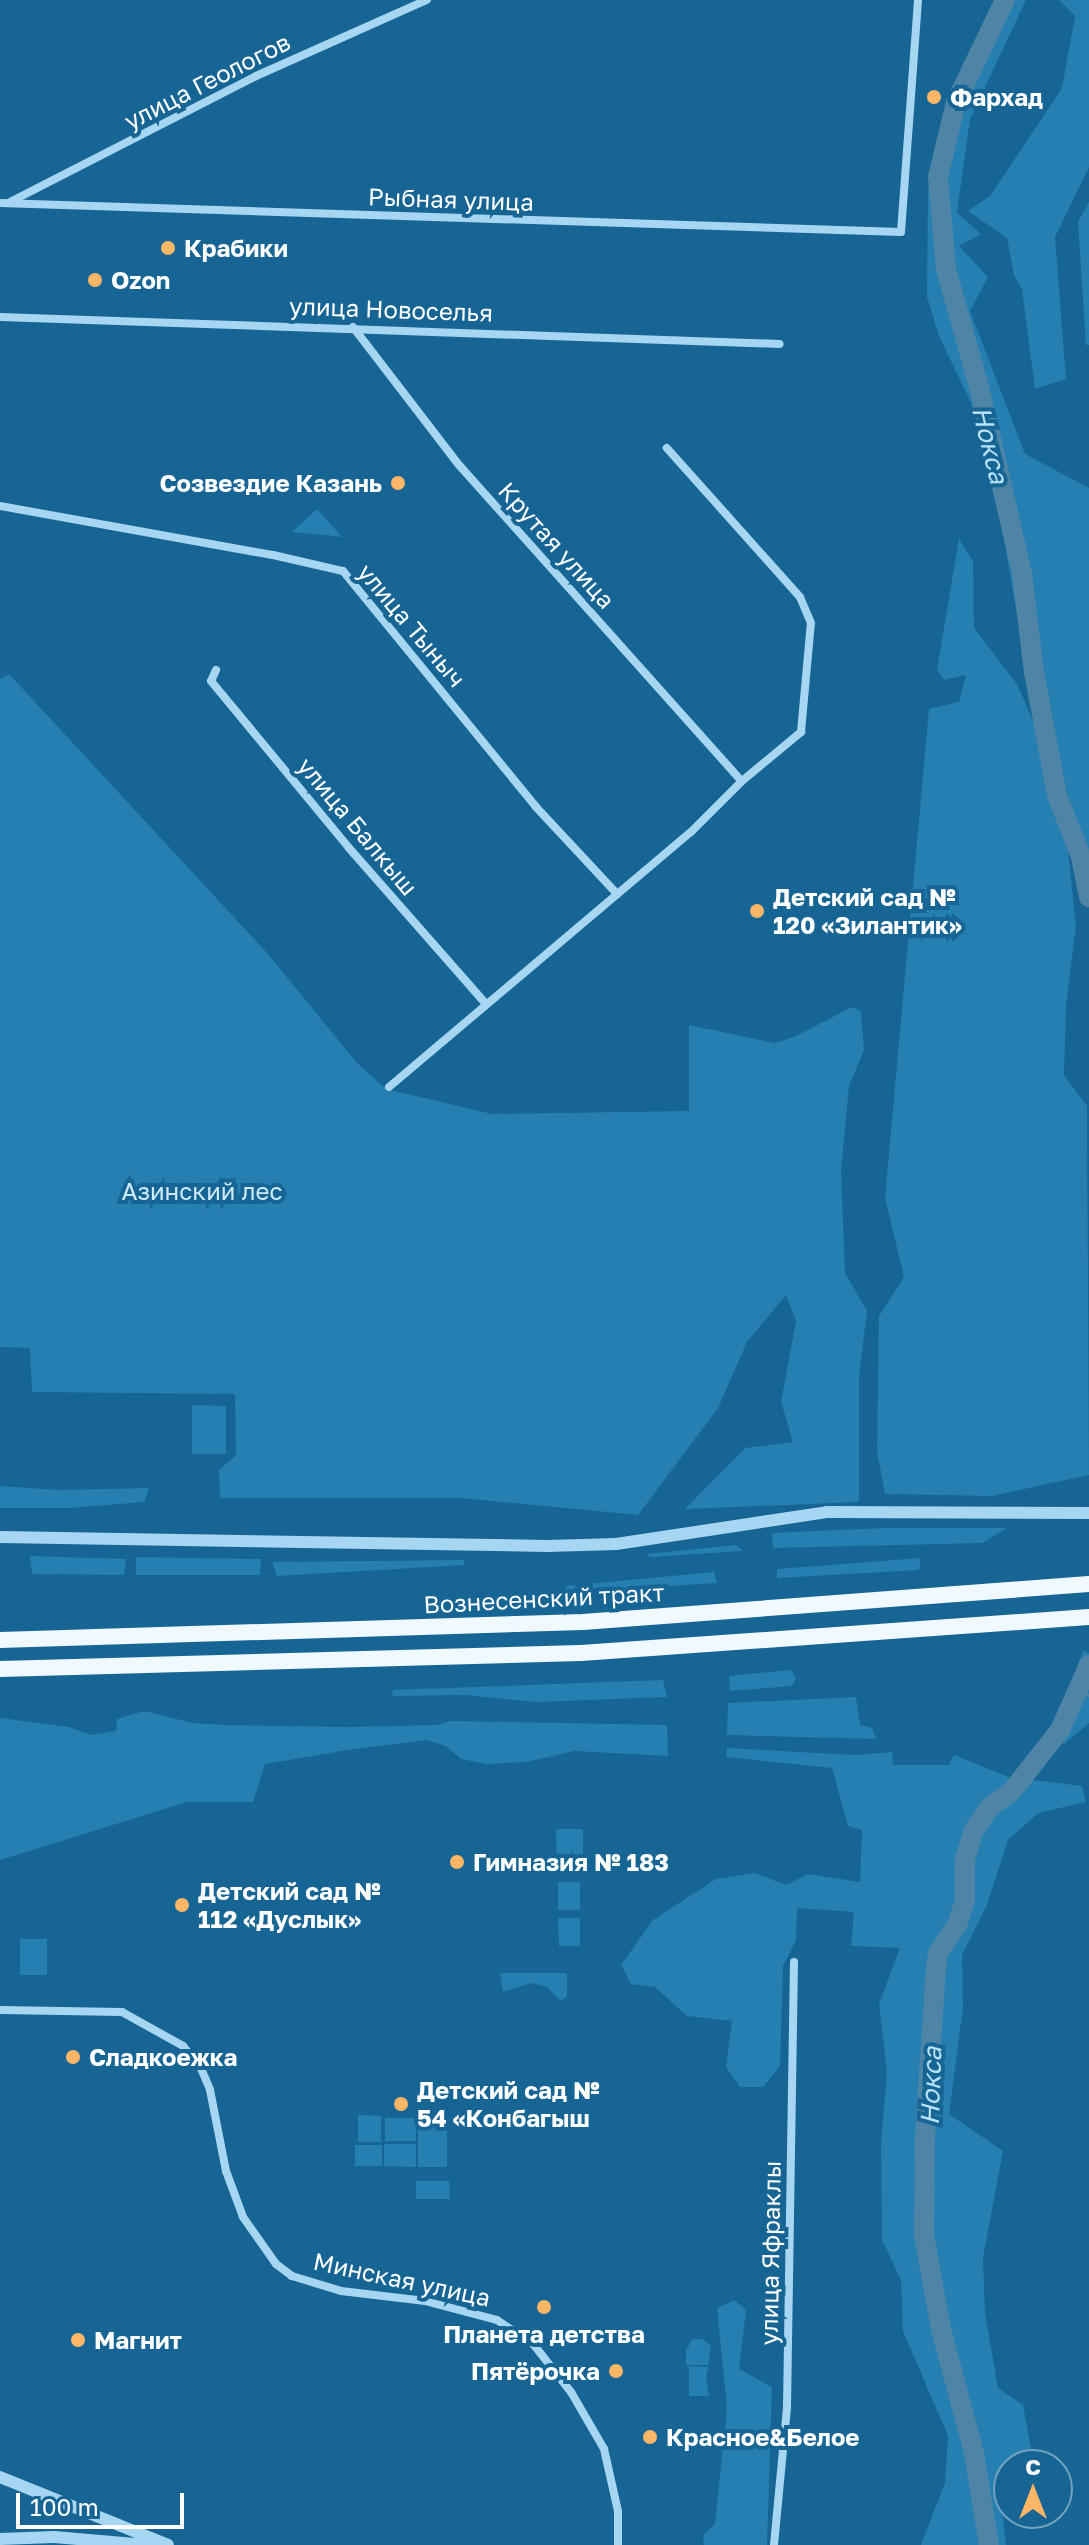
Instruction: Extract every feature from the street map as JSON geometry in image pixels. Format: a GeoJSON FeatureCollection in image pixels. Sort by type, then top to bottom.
{"type":"FeatureCollection","features":[{"type":"Feature","properties":{"kind":"main road","name":"Вознесенский тракт"},"geometry":{"type":"LineString","coordinates":[[0,1640],[583,1622],[1089,1584]]}},
{"type":"Feature","properties":{"kind":"main road"},"geometry":{"type":"LineString","coordinates":[[0,1669],[581,1653],[1081,1617]]}},
{"type":"Feature","properties":{"kind":"street","name":"улица Геологов"},"geometry":{"type":"LineString","coordinates":[[4,203],[256,76],[427,0]]}},
{"type":"Feature","properties":{"kind":"street","name":"Рыбная улица"},"geometry":{"type":"LineString","coordinates":[[4,203],[901,232],[918,0]]}},
{"type":"Feature","properties":{"kind":"street","name":"улица Новоселья"},"geometry":{"type":"LineString","coordinates":[[0,317],[780,344]]}},
{"type":"Feature","properties":{"kind":"street","name":"Крутая улица"},"geometry":{"type":"LineString","coordinates":[[353,327],[459,465],[742,781]]}},
{"type":"Feature","properties":{"kind":"street"},"geometry":{"type":"LineString","coordinates":[[389,1087],[691,832],[742,781],[801,732],[811,623],[789,581],[667,448]]}},
{"type":"Feature","properties":{"kind":"street","name":"улица Тыныч"},"geometry":{"type":"LineString","coordinates":[[0,506],[273,555],[343,571],[536,807],[617,894]]}},
{"type":"Feature","properties":{"kind":"street","name":"улица Балкыш"},"geometry":{"type":"LineString","coordinates":[[216,670],[211,681],[349,848],[485,1003]]}},
{"type":"Feature","properties":{"kind":"street"},"geometry":{"type":"LineString","coordinates":[[0,1537],[547,1546],[616,1544],[827,1512],[1089,1513]]}},
{"type":"Feature","properties":{"kind":"street","name":"улица Яфраклы"},"geometry":{"type":"LineString","coordinates":[[774,2545],[787,2407],[794,1962]]}},
{"type":"Feature","properties":{"kind":"street","name":"Минская улица"},"geometry":{"type":"LineString","coordinates":[[0,2010],[122,2012],[183,2046],[200,2066],[210,2090],[226,2171],[243,2217],[276,2264],[292,2276],[341,2291],[425,2301],[497,2320],[534,2345],[571,2392],[604,2449],[618,2511],[618,2545]]}},
{"type":"Feature","properties":{"kind":"street"},"geometry":{"type":"LineString","coordinates":[[0,2477],[168,2545]]}},
{"type":"Feature","properties":{"kind":"street"},"geometry":{"type":"LineString","coordinates":[[0,2539],[54,2537],[147,2545]]}},
{"type":"Feature","properties":{"kind":"green space"},"geometry":{"type":"Polygon","coordinates":[[[999,0],[1026,0],[970,119],[957,213],[981,234],[959,246],[988,277],[970,311],[1025,454],[1089,488],[1089,858],[1026,667],[994,481],[971,403],[939,336],[927,297],[928,190],[953,101],[999,0]]]}},
{"type":"Feature","properties":{"kind":"green space"},"geometry":{"type":"Polygon","coordinates":[[[1059,0],[1089,0],[1089,167],[1055,237],[1066,379],[1035,389],[1022,289],[1014,275],[1007,238],[968,211],[990,196],[1062,88],[1075,16],[1059,0]]]}},
{"type":"Feature","properties":{"kind":"green space"},"geometry":{"type":"Polygon","coordinates":[[[1089,202],[1089,345],[1086,345],[1078,222],[1089,202]]]}},
{"type":"Feature","properties":{"kind":"green space"},"geometry":{"type":"Polygon","coordinates":[[[317,509],[342,537],[292,532],[317,509]]]}},
{"type":"Feature","properties":{"kind":"green space"},"geometry":{"type":"Polygon","coordinates":[[[959,539],[973,561],[974,628],[1017,684],[1052,765],[1064,813],[1076,926],[1066,1006],[1064,1075],[1087,1106],[1089,1475],[992,1496],[885,1494],[877,1451],[879,1316],[904,1277],[885,1198],[929,709],[959,702],[966,675],[944,680],[937,670],[959,539]]]}},
{"type":"Feature","properties":{"kind":"green space","name":"Азинский лес"},"geometry":{"type":"Polygon","coordinates":[[[9,674],[268,954],[357,1063],[386,1089],[492,1114],[689,1111],[689,1025],[775,1043],[796,1036],[852,1007],[861,1011],[864,1050],[849,1086],[841,1170],[845,1273],[867,1311],[859,1377],[859,1502],[685,1509],[745,1448],[793,1442],[781,1402],[796,1321],[786,1295],[747,1342],[718,1408],[638,1515],[461,1498],[220,1498],[219,1470],[236,1455],[235,1394],[32,1392],[30,1348],[0,1347],[0,679],[9,674]]]}},
{"type":"Feature","properties":{"kind":"green space"},"geometry":{"type":"Polygon","coordinates":[[[192,1405],[226,1406],[226,1454],[192,1454],[192,1405]]]}},
{"type":"Feature","properties":{"kind":"green space"},"geometry":{"type":"Polygon","coordinates":[[[0,1486],[60,1490],[149,1488],[144,1502],[71,1508],[0,1508],[0,1486]]]}},
{"type":"Feature","properties":{"kind":"green space"},"geometry":{"type":"Polygon","coordinates":[[[884,1528],[1007,1528],[982,1543],[773,1548],[772,1533],[884,1528]]]}},
{"type":"Feature","properties":{"kind":"green space"},"geometry":{"type":"Polygon","coordinates":[[[736,1545],[743,1551],[650,1557],[647,1554],[736,1545]]]}},
{"type":"Feature","properties":{"kind":"green space"},"geometry":{"type":"Polygon","coordinates":[[[30,1556],[126,1559],[124,1575],[32,1574],[30,1556]]]}},
{"type":"Feature","properties":{"kind":"green space"},"geometry":{"type":"Polygon","coordinates":[[[136,1557],[261,1559],[260,1575],[136,1575],[136,1557]]]}},
{"type":"Feature","properties":{"kind":"green space"},"geometry":{"type":"Polygon","coordinates":[[[921,1558],[919,1570],[777,1578],[777,1569],[921,1558]]]}},
{"type":"Feature","properties":{"kind":"green space"},"geometry":{"type":"Polygon","coordinates":[[[464,1560],[464,1565],[277,1576],[272,1562],[464,1560]]]}},
{"type":"Feature","properties":{"kind":"green space"},"geometry":{"type":"Polygon","coordinates":[[[714,1572],[717,1583],[566,1592],[566,1586],[714,1572]]]}},
{"type":"Feature","properties":{"kind":"green space"},"geometry":{"type":"Polygon","coordinates":[[[1083,1651],[1089,1653],[1089,1723],[1064,1744],[1053,1735],[1083,1651]]]}},
{"type":"Feature","properties":{"kind":"green space"},"geometry":{"type":"Polygon","coordinates":[[[791,1670],[796,1678],[792,1686],[730,1691],[729,1676],[791,1670]]]}},
{"type":"Feature","properties":{"kind":"green space"},"geometry":{"type":"Polygon","coordinates":[[[663,1680],[667,1697],[536,1702],[465,1695],[393,1696],[392,1690],[663,1680]]]}},
{"type":"Feature","properties":{"kind":"green space"},"geometry":{"type":"Polygon","coordinates":[[[856,1697],[860,1725],[872,1728],[876,1739],[727,1735],[728,1703],[856,1697]]]}},
{"type":"Feature","properties":{"kind":"green space"},"geometry":{"type":"Polygon","coordinates":[[[144,1711],[193,1723],[224,1725],[348,1727],[437,1725],[451,1721],[667,1725],[668,1756],[574,1751],[526,1762],[487,1764],[461,1759],[446,1746],[427,1740],[354,1749],[265,1764],[253,1802],[187,1802],[0,1860],[0,1718],[69,1727],[91,1735],[116,1731],[117,1719],[144,1711]]]}},
{"type":"Feature","properties":{"kind":"green space"},"geometry":{"type":"Polygon","coordinates":[[[727,1748],[855,1755],[892,1752],[893,1765],[949,1765],[954,1755],[1009,1777],[1082,1786],[1086,1802],[1038,1813],[1008,1840],[987,1905],[962,1955],[963,2007],[949,2114],[1003,2151],[983,2258],[985,2313],[998,2388],[1023,2405],[1031,2449],[993,2449],[993,2529],[1004,2529],[1006,2545],[921,2545],[945,2483],[948,2436],[903,2331],[901,2280],[882,2240],[881,2144],[887,2071],[879,2004],[900,1948],[851,1946],[854,1912],[797,1908],[796,1940],[783,1966],[780,2066],[763,2087],[740,2087],[726,2067],[732,2021],[687,2016],[655,1987],[631,1984],[621,1965],[653,1920],[716,1879],[755,1873],[786,1885],[808,1874],[860,1882],[862,1830],[848,1826],[832,1768],[726,1757],[727,1748]]]}},
{"type":"Feature","properties":{"kind":"green space"},"geometry":{"type":"Polygon","coordinates":[[[556,1829],[583,1829],[583,1873],[557,1874],[556,1829]]]}},
{"type":"Feature","properties":{"kind":"green space"},"geometry":{"type":"Polygon","coordinates":[[[558,1882],[580,1882],[580,1910],[558,1910],[558,1882]]]}},
{"type":"Feature","properties":{"kind":"green space"},"geometry":{"type":"Polygon","coordinates":[[[558,1918],[580,1918],[580,1946],[559,1946],[558,1918]]]}},
{"type":"Feature","properties":{"kind":"green space"},"geometry":{"type":"Polygon","coordinates":[[[20,1939],[47,1939],[47,1975],[20,1975],[20,1939]]]}},
{"type":"Feature","properties":{"kind":"green space"},"geometry":{"type":"Polygon","coordinates":[[[500,1973],[567,1973],[567,1996],[561,2001],[547,1987],[531,1983],[503,1992],[500,1973]]]}},
{"type":"Feature","properties":{"kind":"green space"},"geometry":{"type":"Polygon","coordinates":[[[358,2115],[381,2116],[381,2142],[358,2142],[358,2115]]]}},
{"type":"Feature","properties":{"kind":"green space"},"geometry":{"type":"Polygon","coordinates":[[[418,2117],[447,2117],[447,2167],[418,2167],[418,2117]]]}},
{"type":"Feature","properties":{"kind":"green space"},"geometry":{"type":"Polygon","coordinates":[[[385,2118],[416,2118],[416,2141],[385,2141],[385,2118]]]}},
{"type":"Feature","properties":{"kind":"green space"},"geometry":{"type":"Polygon","coordinates":[[[384,2144],[416,2144],[416,2167],[384,2166],[384,2144]]]}},
{"type":"Feature","properties":{"kind":"green space"},"geometry":{"type":"Polygon","coordinates":[[[355,2145],[382,2145],[382,2166],[355,2166],[355,2145]]]}},
{"type":"Feature","properties":{"kind":"green space"},"geometry":{"type":"Polygon","coordinates":[[[416,2181],[449,2181],[450,2199],[416,2199],[416,2181]]]}},
{"type":"Feature","properties":{"kind":"green space"},"geometry":{"type":"Polygon","coordinates":[[[734,2300],[746,2310],[739,2369],[772,2387],[767,2545],[704,2545],[703,2535],[715,2524],[727,2408],[717,2308],[734,2300]]]}},
{"type":"Feature","properties":{"kind":"green space"},"geometry":{"type":"Polygon","coordinates":[[[692,2339],[702,2339],[711,2346],[708,2365],[686,2365],[686,2351],[692,2339]]]}},
{"type":"Feature","properties":{"kind":"green space"},"geometry":{"type":"Polygon","coordinates":[[[689,2366],[709,2367],[706,2376],[709,2396],[689,2396],[689,2366]]]}},
{"type":"Feature","properties":{"kind":"waterway","name":"Нокса"},"geometry":{"type":"LineString","coordinates":[[1005,0],[956,102],[938,177],[946,269],[979,387],[1022,573],[1034,672],[1057,795],[1081,857],[1089,897]]}},
{"type":"Feature","properties":{"kind":"waterway","name":"Нокса"},"geometry":{"type":"LineString","coordinates":[[989,2545],[974,2453],[941,2329],[924,2235],[925,2137],[936,1969],[938,1953],[957,1925],[965,1901],[965,1859],[974,1830],[990,1807],[1012,1791],[1060,1730],[1089,1665]]}},
{"type":"Feature","properties":{"kind":"waterway"},"geometry":{"type":"LineString","coordinates":[[1075,1693],[1089,1695]]}},
{"type":"Feature","properties":{"kind":"place","name":"Фархад"},"geometry":{"type":"Point","coordinates":[934,97]}},
{"type":"Feature","properties":{"kind":"place","name":"Крабики"},"geometry":{"type":"Point","coordinates":[168,248]}},
{"type":"Feature","properties":{"kind":"place","name":"Ozon"},"geometry":{"type":"Point","coordinates":[95,280]}},
{"type":"Feature","properties":{"kind":"place","name":"Созвездие Казань"},"geometry":{"type":"Point","coordinates":[398,483]}},
{"type":"Feature","properties":{"kind":"place","name":"Детский сад № 120 «Зилантик»"},"geometry":{"type":"Point","coordinates":[757,911]}},
{"type":"Feature","properties":{"kind":"place","name":"Гимназия № 183"},"geometry":{"type":"Point","coordinates":[457,1862]}},
{"type":"Feature","properties":{"kind":"place","name":"Детский сад № 112 «Дуслык»"},"geometry":{"type":"Point","coordinates":[182,1905]}},
{"type":"Feature","properties":{"kind":"place","name":"Сладкоежка"},"geometry":{"type":"Point","coordinates":[73,2057]}},
{"type":"Feature","properties":{"kind":"place","name":"Детский сад № 54 «Конбагыш"},"geometry":{"type":"Point","coordinates":[401,2104]}},
{"type":"Feature","properties":{"kind":"place","name":"Планета детства"},"geometry":{"type":"Point","coordinates":[544,2307]}},
{"type":"Feature","properties":{"kind":"place","name":"Магнит"},"geometry":{"type":"Point","coordinates":[78,2340]}},
{"type":"Feature","properties":{"kind":"place","name":"Пятёрочка"},"geometry":{"type":"Point","coordinates":[616,2371]}},
{"type":"Feature","properties":{"kind":"place","name":"Красное&Белое"},"geometry":{"type":"Point","coordinates":[650,2437]}}]}
